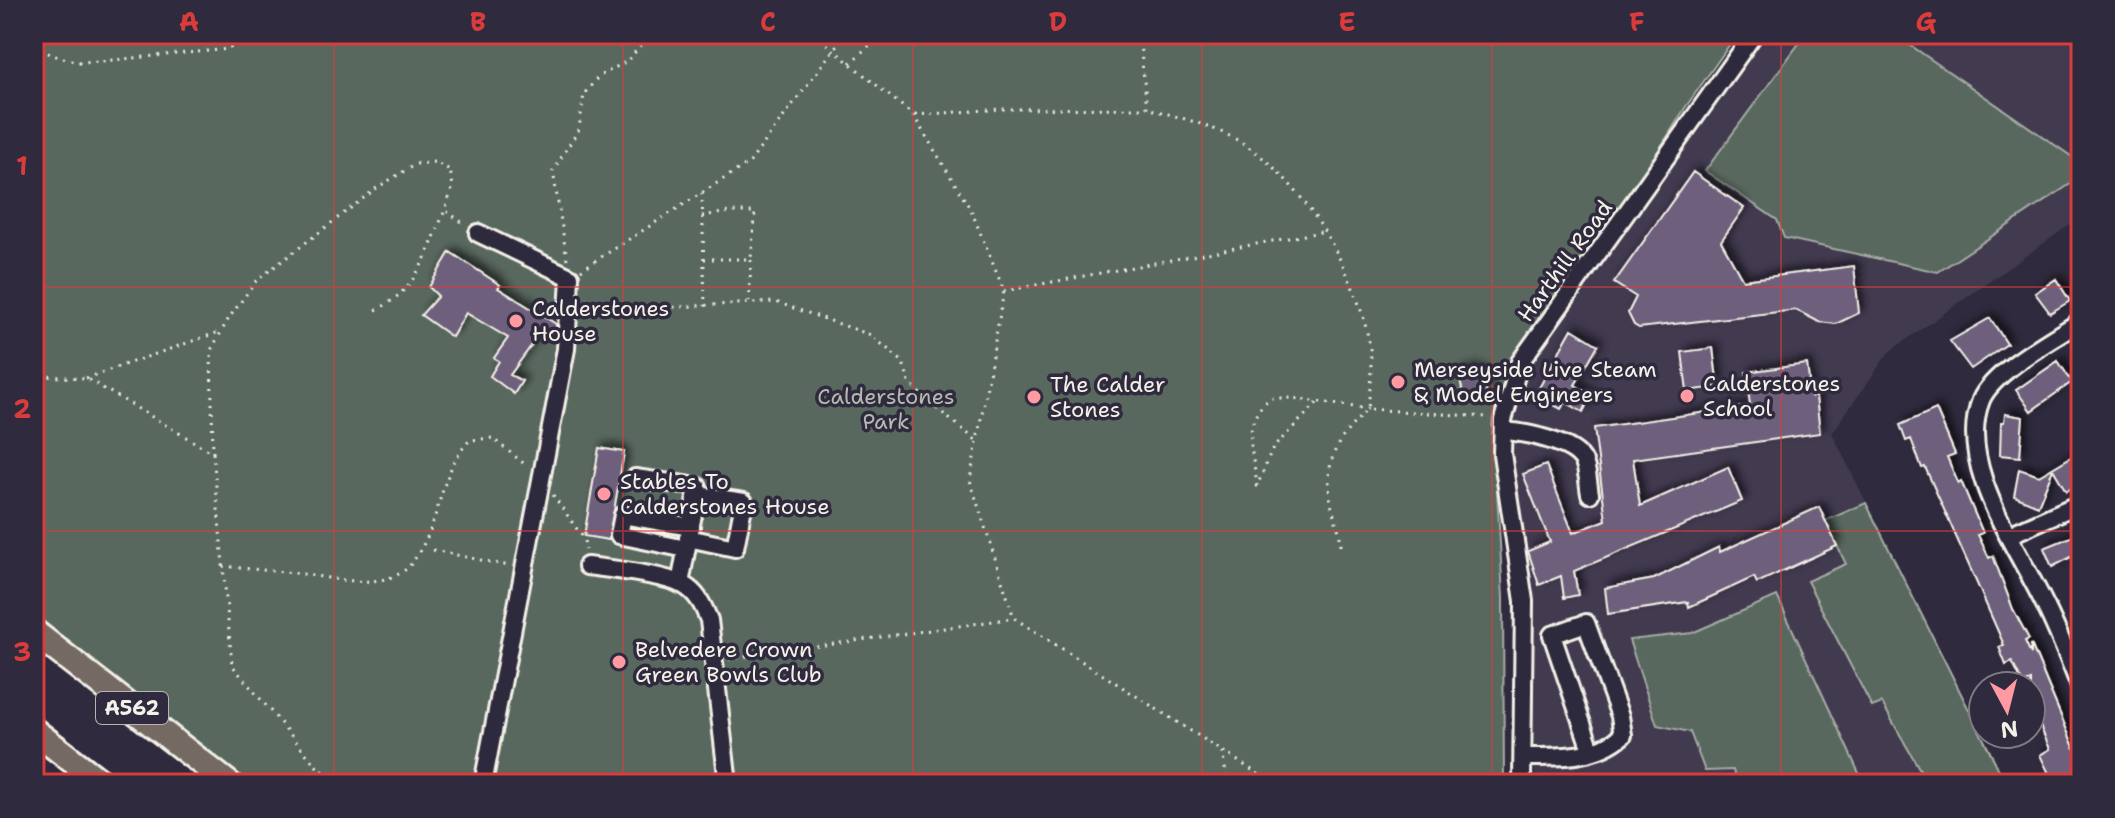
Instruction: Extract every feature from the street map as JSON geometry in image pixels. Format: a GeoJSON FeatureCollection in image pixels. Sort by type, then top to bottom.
{"type":"FeatureCollection","features":[{"type":"Feature","properties":{"kind":"highway","name":"A562"},"geometry":{"type":"LineString","coordinates":[[34,632],[229,784]]}},
{"type":"Feature","properties":{"kind":"highway"},"geometry":{"type":"LineString","coordinates":[[34,731],[103,784]]}},
{"type":"Feature","properties":{"kind":"street","name":"Harthill Road"},"geometry":{"type":"LineString","coordinates":[[1522,784],[1524,601],[1502,454],[1503,425],[1520,362],[1754,34]]}},
{"type":"Feature","properties":{"kind":"street"},"geometry":{"type":"LineString","coordinates":[[478,233],[570,277],[566,349],[483,784]]}},
{"type":"Feature","properties":{"kind":"street"},"geometry":{"type":"LineString","coordinates":[[2080,684],[2043,600],[1982,478],[1975,427],[1982,397],[2014,363],[2081,321]]}},
{"type":"Feature","properties":{"kind":"street"},"geometry":{"type":"LineString","coordinates":[[1503,425],[1578,452],[1585,464],[1590,494]]}},
{"type":"Feature","properties":{"kind":"street"},"geometry":{"type":"LineString","coordinates":[[635,478],[698,487],[680,584]]}},
{"type":"Feature","properties":{"kind":"street"},"geometry":{"type":"LineString","coordinates":[[689,538],[735,548],[744,502],[697,495]]}},
{"type":"Feature","properties":{"kind":"street"},"geometry":{"type":"LineString","coordinates":[[2009,535],[2081,503]]}},
{"type":"Feature","properties":{"kind":"street"},"geometry":{"type":"LineString","coordinates":[[587,566],[687,586],[702,603],[709,620],[728,784]]}},
{"type":"Feature","properties":{"kind":"street"},"geometry":{"type":"LineString","coordinates":[[1523,757],[1570,757],[1613,744],[1623,735],[1620,716],[1586,623],[1552,635],[1591,750]]}},
{"type":"Feature","properties":{"kind":"path"},"geometry":{"type":"LineString","coordinates":[[34,45],[52,55],[78,62],[103,61],[229,49],[247,34]]}},
{"type":"Feature","properties":{"kind":"path"},"geometry":{"type":"LineString","coordinates":[[649,34],[629,60],[598,77],[584,94],[579,129],[553,171],[570,277],[750,162],[845,34]]}},
{"type":"Feature","properties":{"kind":"path"},"geometry":{"type":"LineString","coordinates":[[814,34],[913,115],[971,210],[1004,291],[970,480],[1014,618],[1274,784]]}},
{"type":"Feature","properties":{"kind":"path"},"geometry":{"type":"LineString","coordinates":[[850,63],[882,34]]}},
{"type":"Feature","properties":{"kind":"path"},"geometry":{"type":"LineString","coordinates":[[1139,34],[1147,108]]}},
{"type":"Feature","properties":{"kind":"path"},"geometry":{"type":"LineString","coordinates":[[913,115],[1002,109],[1147,108],[1198,123],[1240,141],[1275,170],[1310,208],[1326,231],[1367,332],[1371,377],[1368,409],[1340,438],[1329,468],[1330,499],[1340,528],[1341,546]]}},
{"type":"Feature","properties":{"kind":"path"},"geometry":{"type":"LineString","coordinates":[[347,784],[319,769],[232,665],[213,453],[211,350],[256,281],[378,187],[416,164],[435,162],[450,170],[453,186],[445,210],[426,256],[407,290],[376,310]]}},
{"type":"Feature","properties":{"kind":"path"},"geometry":{"type":"LineString","coordinates":[[702,193],[705,306]]}},
{"type":"Feature","properties":{"kind":"path"},"geometry":{"type":"LineString","coordinates":[[445,210],[478,233]]}},
{"type":"Feature","properties":{"kind":"path"},"geometry":{"type":"LineString","coordinates":[[702,216],[755,212],[749,304]]}},
{"type":"Feature","properties":{"kind":"path"},"geometry":{"type":"LineString","coordinates":[[1004,291],[1326,231]]}},
{"type":"Feature","properties":{"kind":"path"},"geometry":{"type":"LineString","coordinates":[[704,259],[751,259]]}},
{"type":"Feature","properties":{"kind":"path"},"geometry":{"type":"LineString","coordinates":[[569,299],[654,308],[776,302],[871,335],[903,362],[909,382],[925,399],[977,441]]}},
{"type":"Feature","properties":{"kind":"path"},"geometry":{"type":"LineString","coordinates":[[34,373],[86,378],[221,332]]}},
{"type":"Feature","properties":{"kind":"path"},"geometry":{"type":"LineString","coordinates":[[86,378],[213,453]]}},
{"type":"Feature","properties":{"kind":"path"},"geometry":{"type":"LineString","coordinates":[[1317,403],[1273,448],[1257,486],[1250,425],[1257,410],[1270,398],[1317,403],[1503,425]]}},
{"type":"Feature","properties":{"kind":"path"},"geometry":{"type":"LineString","coordinates":[[223,566],[335,580],[386,578],[404,571],[428,536],[457,453],[470,440],[492,438],[542,479],[584,539],[587,566]]}},
{"type":"Feature","properties":{"kind":"path"},"geometry":{"type":"LineString","coordinates":[[433,550],[524,569]]}},
{"type":"Feature","properties":{"kind":"path"},"geometry":{"type":"LineString","coordinates":[[713,661],[1014,618]]}},
{"type":"Feature","properties":{"kind":"path"},"geometry":{"type":"LineString","coordinates":[[1222,752],[1228,784]]}},
{"type":"Feature","properties":{"kind":"shaded area","name":"Calderstones School"},"geometry":{"type":"Polygon","coordinates":[[[1765,34],[2005,34],[2074,39],[2081,44],[2081,217],[1889,352],[1832,433],[1967,705],[1967,750],[1989,750],[2006,784],[1535,784],[1530,607],[1506,422],[1524,369],[1765,34]]]}},
{"type":"Feature","properties":{"kind":"green space","name":"Calderstones Park"},"geometry":{"type":"Polygon","coordinates":[[[34,34],[1737,34],[1685,108],[1631,195],[1515,356],[1495,455],[1503,597],[1504,784],[245,784],[34,614],[34,34]]]}},
{"type":"Feature","properties":{"kind":"green space"},"geometry":{"type":"Polygon","coordinates":[[[1806,34],[1894,34],[2081,163],[2081,177],[1938,272],[1784,238],[1777,220],[1705,171],[1806,34]]]}},
{"type":"Feature","properties":{"kind":"green space"},"geometry":{"type":"Polygon","coordinates":[[[1866,503],[1967,706],[1967,750],[1989,750],[2006,784],[1928,784],[1882,703],[1872,707],[1807,581],[1846,564],[1825,521],[1866,503]]]}},
{"type":"Feature","properties":{"kind":"green space"},"geometry":{"type":"Polygon","coordinates":[[[1777,596],[1864,784],[1737,784],[1733,770],[1705,771],[1690,732],[1657,725],[1629,640],[1692,633],[1777,596]]]}},
{"type":"Feature","properties":{"kind":"building"},"geometry":{"type":"Polygon","coordinates":[[[1693,172],[1744,208],[1721,241],[1743,280],[1854,266],[1859,313],[1836,324],[1819,322],[1796,310],[1639,328],[1634,325],[1628,313],[1636,297],[1614,283],[1693,172]]]}},
{"type":"Feature","properties":{"kind":"building","name":"Calderstones House"},"geometry":{"type":"Polygon","coordinates":[[[450,252],[500,285],[498,288],[556,324],[556,333],[552,337],[542,331],[510,375],[522,381],[514,394],[490,376],[499,361],[494,358],[508,338],[466,313],[452,337],[421,315],[438,296],[429,287],[450,252]]]}},
{"type":"Feature","properties":{"kind":"building"},"geometry":{"type":"Polygon","coordinates":[[[2056,279],[2070,301],[2050,313],[2035,293],[2056,279]]]}},
{"type":"Feature","properties":{"kind":"building"},"geometry":{"type":"Polygon","coordinates":[[[1990,318],[2007,344],[1971,369],[1950,341],[1990,318]]]}},
{"type":"Feature","properties":{"kind":"building"},"geometry":{"type":"Polygon","coordinates":[[[1572,329],[1598,345],[1575,385],[1592,395],[1583,412],[1565,402],[1561,409],[1535,395],[1572,329]]]}},
{"type":"Feature","properties":{"kind":"building"},"geometry":{"type":"Polygon","coordinates":[[[1713,348],[1718,387],[1687,391],[1682,352],[1713,348]]]}},
{"type":"Feature","properties":{"kind":"building"},"geometry":{"type":"Polygon","coordinates":[[[2058,361],[2072,382],[2031,411],[2016,390],[2058,361]]]}},
{"type":"Feature","properties":{"kind":"building"},"geometry":{"type":"Polygon","coordinates":[[[1807,364],[1811,397],[1816,397],[1820,433],[1633,459],[1640,506],[1728,467],[1742,501],[1574,571],[1578,595],[1564,598],[1561,576],[1539,585],[1528,551],[1550,542],[1523,474],[1546,465],[1573,533],[1606,520],[1594,428],[1750,406],[1746,372],[1807,364]]]}},
{"type":"Feature","properties":{"kind":"building"},"geometry":{"type":"Polygon","coordinates":[[[1480,369],[1487,394],[1465,400],[1458,373],[1480,369]]]}},
{"type":"Feature","properties":{"kind":"building"},"geometry":{"type":"Polygon","coordinates":[[[1936,409],[1955,454],[1947,457],[1983,533],[1978,535],[1989,558],[1993,556],[2013,609],[2029,639],[2025,641],[2031,654],[2031,644],[2042,670],[2016,670],[2012,662],[2006,665],[1999,647],[2004,645],[1975,579],[1925,467],[1922,468],[1911,439],[1906,441],[1900,425],[1936,409]]]}},
{"type":"Feature","properties":{"kind":"building"},"geometry":{"type":"Polygon","coordinates":[[[2005,414],[2023,417],[2020,457],[2000,455],[2001,422],[2004,422],[2005,414]]]}},
{"type":"Feature","properties":{"kind":"building","name":"Stables To Calderstones House"},"geometry":{"type":"Polygon","coordinates":[[[599,448],[624,452],[609,540],[584,536],[599,448]]]}},
{"type":"Feature","properties":{"kind":"building"},"geometry":{"type":"Polygon","coordinates":[[[2081,451],[2081,478],[2077,485],[2066,491],[2053,469],[2038,506],[2014,496],[2019,469],[2039,476],[2081,451]]]}},
{"type":"Feature","properties":{"kind":"building"},"geometry":{"type":"Polygon","coordinates":[[[1819,507],[1837,546],[1757,583],[1754,577],[1689,607],[1688,602],[1608,614],[1605,588],[1654,579],[1719,547],[1720,552],[1819,507]]]}},
{"type":"Feature","properties":{"kind":"building"},"geometry":{"type":"Polygon","coordinates":[[[2081,533],[2081,552],[2052,567],[2044,548],[2081,533]]]}},
{"type":"Feature","properties":{"kind":"building"},"geometry":{"type":"Polygon","coordinates":[[[2047,682],[2081,764],[2081,778],[2067,784],[2054,784],[2040,755],[2050,749],[2047,742],[2047,682]]]}},
{"type":"Feature","properties":{"kind":"place","name":"Calderstones House"},"geometry":{"type":"Point","coordinates":[516,321]}},
{"type":"Feature","properties":{"kind":"place","name":"Merseyside Live Steam & Model Engineers"},"geometry":{"type":"Point","coordinates":[1398,382]}},
{"type":"Feature","properties":{"kind":"place","name":"Calderstones School"},"geometry":{"type":"Point","coordinates":[1687,396]}},
{"type":"Feature","properties":{"kind":"place","name":"The Calder Stones"},"geometry":{"type":"Point","coordinates":[1034,397]}},
{"type":"Feature","properties":{"kind":"place","name":"Stables To Calderstones House"},"geometry":{"type":"Point","coordinates":[604,494]}},
{"type":"Feature","properties":{"kind":"place","name":"Belvedere Crown Green Bowls Club"},"geometry":{"type":"Point","coordinates":[619,662]}}]}
